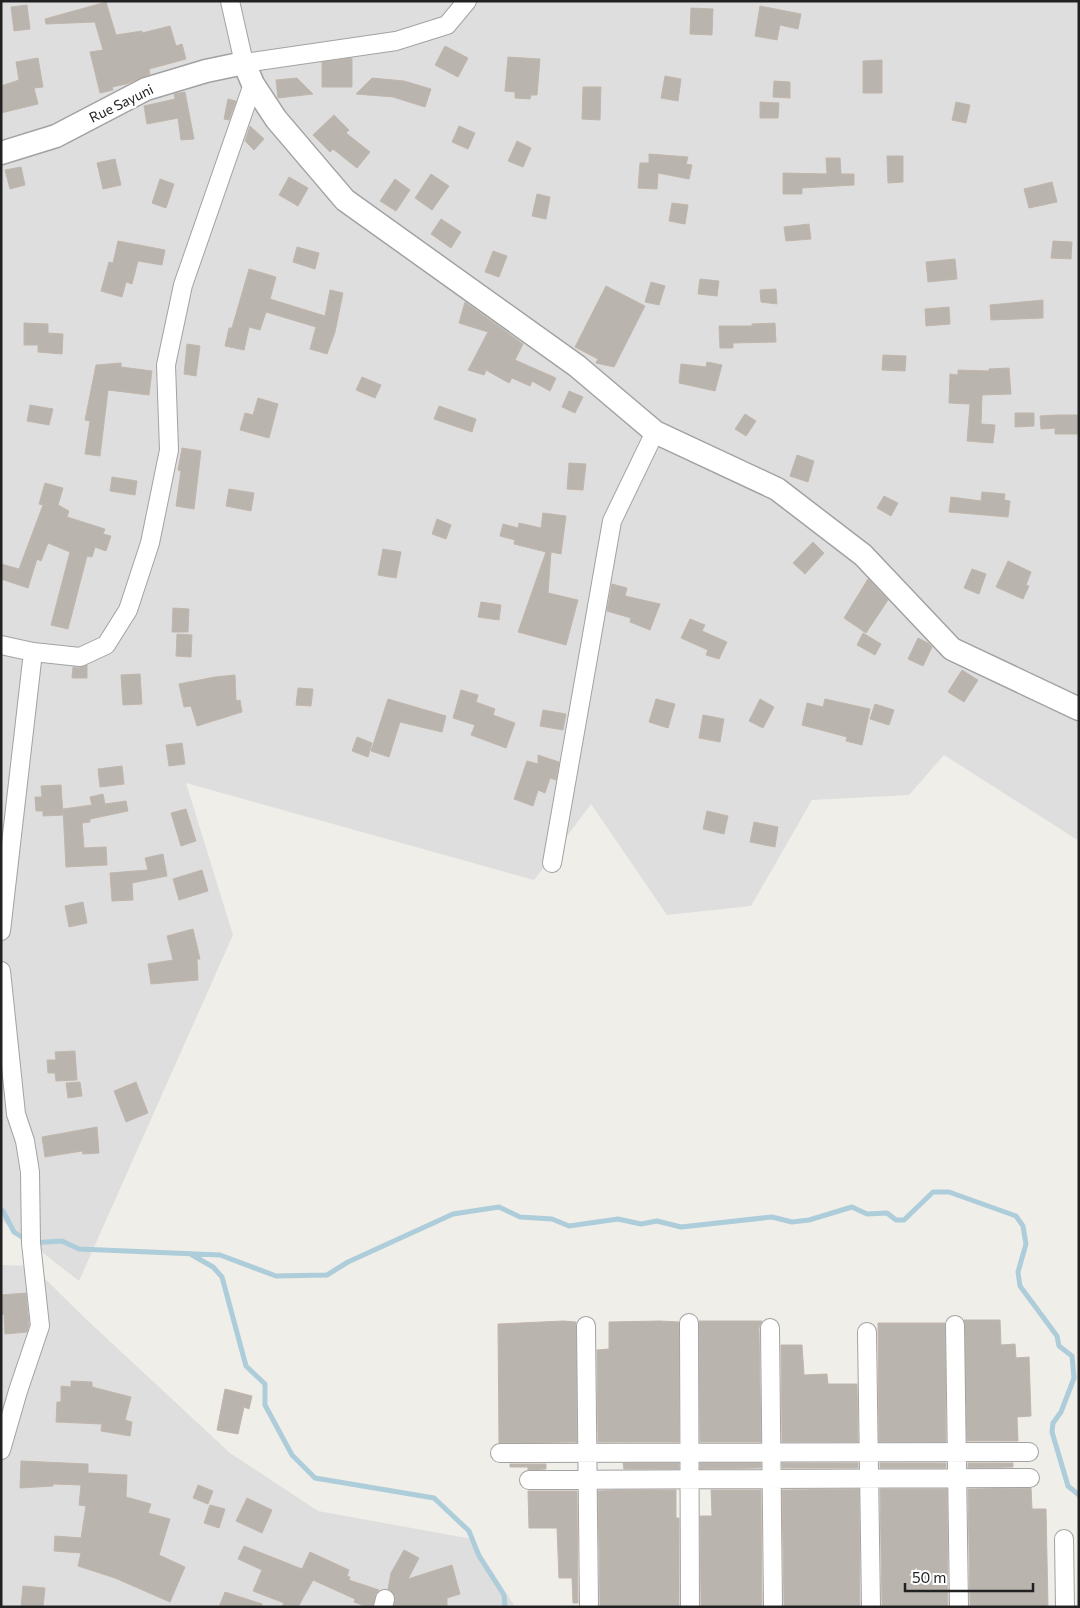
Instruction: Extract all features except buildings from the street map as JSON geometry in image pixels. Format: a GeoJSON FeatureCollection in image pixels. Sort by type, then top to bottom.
{"type":"FeatureCollection","features":[{"type":"Feature","properties":{"kind":"street"},"geometry":{"type":"LineString","coordinates":[[230,1],[244,63],[253,84],[276,119],[345,200],[577,366],[655,432],[777,489],[863,555],[952,649],[1079,708]]}},
{"type":"Feature","properties":{"kind":"street"},"geometry":{"type":"LineString","coordinates":[[244,63],[396,40],[447,25],[467,1]]}},
{"type":"Feature","properties":{"kind":"street","name":"Rue Sayuni"},"geometry":{"type":"LineString","coordinates":[[1,153],[56,136],[146,88],[206,71],[244,63]]}},
{"type":"Feature","properties":{"kind":"street"},"geometry":{"type":"LineString","coordinates":[[1,645],[33,652],[80,657],[106,645],[128,610],[150,543],[169,450],[166,365],[183,285],[253,84]]}},
{"type":"Feature","properties":{"kind":"street"},"geometry":{"type":"LineString","coordinates":[[552,862],[612,521],[655,432]]}},
{"type":"Feature","properties":{"kind":"street"},"geometry":{"type":"LineString","coordinates":[[1,931],[33,652]]}},
{"type":"Feature","properties":{"kind":"street"},"geometry":{"type":"LineString","coordinates":[[1,971],[2,1001],[16,1114],[25,1141],[30,1172],[31,1242],[40,1326],[1,1450]]}},
{"type":"Feature","properties":{"kind":"street"},"geometry":{"type":"LineString","coordinates":[[688,1323],[690,1607]]}},
{"type":"Feature","properties":{"kind":"street"},"geometry":{"type":"LineString","coordinates":[[955,1325],[959,1607]]}},
{"type":"Feature","properties":{"kind":"street"},"geometry":{"type":"LineString","coordinates":[[586,1326],[589,1607]]}},
{"type":"Feature","properties":{"kind":"street"},"geometry":{"type":"LineString","coordinates":[[770,1328],[773,1607]]}},
{"type":"Feature","properties":{"kind":"street"},"geometry":{"type":"LineString","coordinates":[[867,1332],[871,1607]]}},
{"type":"Feature","properties":{"kind":"street"},"geometry":{"type":"LineString","coordinates":[[500,1453],[1029,1452]]}},
{"type":"Feature","properties":{"kind":"street"},"geometry":{"type":"LineString","coordinates":[[529,1480],[1030,1478]]}},
{"type":"Feature","properties":{"kind":"street"},"geometry":{"type":"LineString","coordinates":[[1064,1539],[1065,1607]]}},
{"type":"Feature","properties":{"kind":"shaded area"},"geometry":{"type":"Polygon","coordinates":[[[1,1],[1079,1],[1079,841],[944,755],[909,795],[812,800],[751,906],[667,915],[591,804],[534,880],[186,783],[233,935],[79,1281],[1,1220],[1,1]]]}},
{"type":"Feature","properties":{"kind":"shaded area"},"geometry":{"type":"Polygon","coordinates":[[[1,1265],[32,1266],[230,1453],[318,1511],[472,1539],[515,1607],[1,1607],[1,1265]]]}},
{"type":"Feature","properties":{"kind":"waterway"},"geometry":{"type":"LineString","coordinates":[[1,1210],[14,1232],[31,1243],[62,1241],[79,1249],[220,1255],[276,1276],[327,1275],[348,1262],[453,1214],[499,1207],[520,1217],[552,1219],[569,1226],[618,1219],[641,1224],[657,1221],[681,1227],[772,1217],[792,1222],[809,1220],[852,1207],[867,1214],[887,1213],[896,1220],[904,1220],[933,1192],[949,1192],[1016,1216],[1023,1226],[1026,1244],[1018,1272],[1020,1286],[1057,1336],[1059,1346],[1072,1356],[1074,1378],[1061,1412],[1053,1423],[1052,1432],[1068,1486],[1079,1495]]}},
{"type":"Feature","properties":{"kind":"waterway"},"geometry":{"type":"LineString","coordinates":[[192,1255],[213,1267],[222,1277],[246,1366],[265,1384],[265,1405],[292,1455],[315,1478],[434,1498],[469,1531],[479,1556],[504,1595],[505,1607]]}}]}
